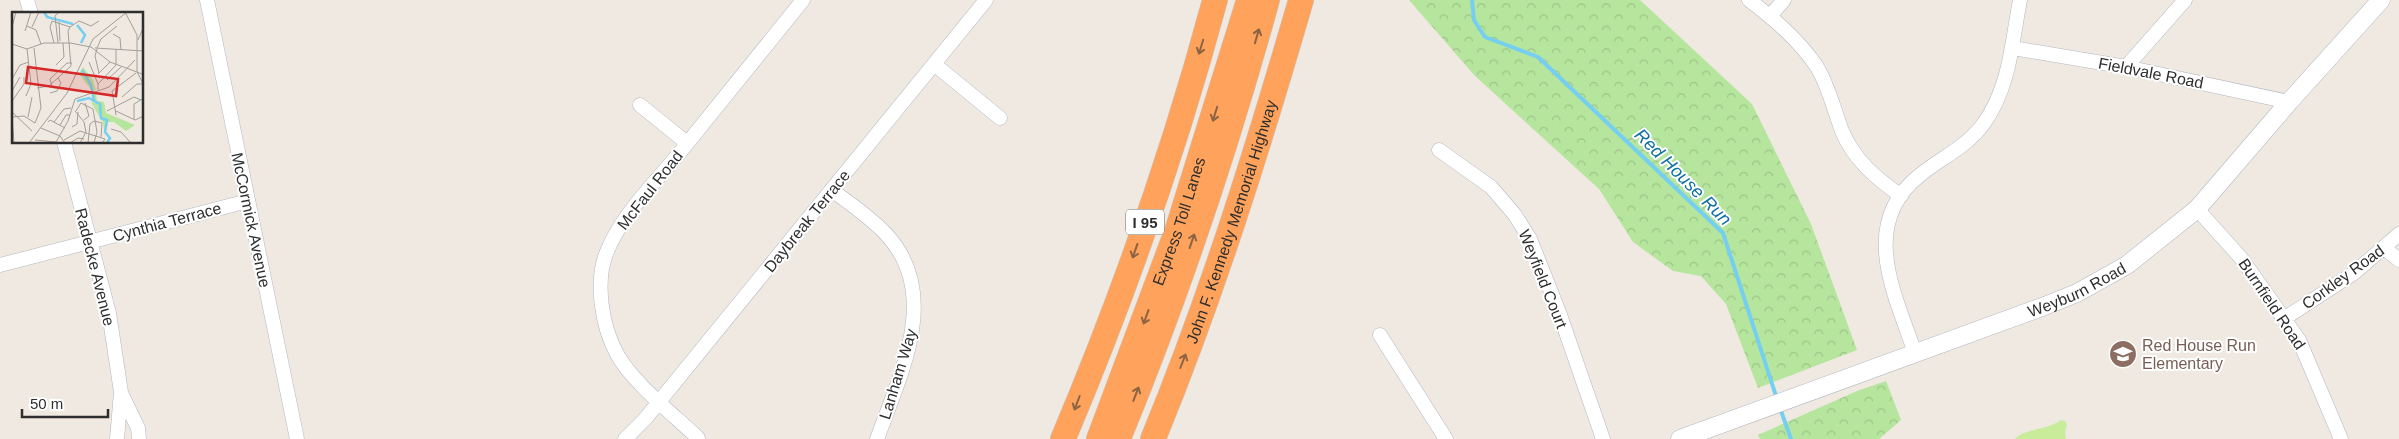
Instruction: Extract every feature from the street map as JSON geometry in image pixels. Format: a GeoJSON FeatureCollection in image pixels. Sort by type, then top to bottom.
{"type":"FeatureCollection","features":[{"type":"Feature","properties":{"kind":"highway","name":"I 95"},"geometry":{"type":"LineString","coordinates":[[1063,439],[1130,266],[1169,151],[1215,0]]}},
{"type":"Feature","properties":{"kind":"highway","name":"Express Toll Lanes"},"geometry":{"type":"LineString","coordinates":[[1098,439],[1177,231],[1249,0]]}},
{"type":"Feature","properties":{"kind":"highway","name":"Express Toll Lanes"},"geometry":{"type":"LineString","coordinates":[[1118,439],[1155,344],[1202,213],[1268,0]]}},
{"type":"Feature","properties":{"kind":"highway","name":"John F. Kennedy Memorial Highway"},"geometry":{"type":"LineString","coordinates":[[1153,439],[1200,316],[1243,191],[1301,0]]}},
{"type":"Feature","properties":{"kind":"street","name":"McCormick Avenue"},"geometry":{"type":"LineString","coordinates":[[207,0],[297,439]]}},
{"type":"Feature","properties":{"kind":"street","name":"McFaul Road"},"geometry":{"type":"LineString","coordinates":[[698,438],[627,369],[617,354],[606,322],[602,275],[605,256],[616,234],[643,196],[803,0]]}},
{"type":"Feature","properties":{"kind":"street","name":"Daybreak Terrace"},"geometry":{"type":"LineString","coordinates":[[625,439],[660,401],[833,191],[883,125],[986,0]]}},
{"type":"Feature","properties":{"kind":"street"},"geometry":{"type":"LineString","coordinates":[[1749,0],[1792,36],[1817,67],[1830,94],[1843,133],[1855,155],[1876,178],[1901,196]]}},
{"type":"Feature","properties":{"kind":"street"},"geometry":{"type":"LineString","coordinates":[[1770,16],[1784,0]]}},
{"type":"Feature","properties":{"kind":"street"},"geometry":{"type":"LineString","coordinates":[[1915,353],[1891,286],[1885,256],[1886,227],[1901,196],[1915,179],[1962,148],[1980,128],[1995,103],[2014,48],[2020,0]]}},
{"type":"Feature","properties":{"kind":"street"},"geometry":{"type":"LineString","coordinates":[[2126,68],[2184,0]]}},
{"type":"Feature","properties":{"kind":"street","name":"Weyburn Road"},"geometry":{"type":"LineString","coordinates":[[1680,439],[1915,353],[1984,330],[2077,293],[2127,265],[2197,209],[2289,102],[2381,0]]}},
{"type":"Feature","properties":{"kind":"street","name":"Fieldvale Road"},"geometry":{"type":"LineString","coordinates":[[2014,48],[2126,68],[2289,102]]}},
{"type":"Feature","properties":{"kind":"street"},"geometry":{"type":"LineString","coordinates":[[934,64],[1000,118]]}},
{"type":"Feature","properties":{"kind":"street"},"geometry":{"type":"LineString","coordinates":[[640,105],[687,143]]}},
{"type":"Feature","properties":{"kind":"street","name":"Radecke Avenue"},"geometry":{"type":"LineString","coordinates":[[64,144],[109,312],[121,392],[117,439]]}},
{"type":"Feature","properties":{"kind":"street","name":"Weyfield Court"},"geometry":{"type":"LineString","coordinates":[[1439,150],[1491,187],[1515,215],[1530,239],[1559,312],[1603,439]]}},
{"type":"Feature","properties":{"kind":"street","name":"Lanham Way"},"geometry":{"type":"LineString","coordinates":[[833,191],[887,235],[904,261],[913,290],[913,331],[877,439]]}},
{"type":"Feature","properties":{"kind":"street","name":"Cynthia Terrace"},"geometry":{"type":"LineString","coordinates":[[0,265],[248,201]]}},
{"type":"Feature","properties":{"kind":"street","name":"Burnfield Road"},"geometry":{"type":"LineString","coordinates":[[2197,209],[2242,258],[2285,318],[2309,359],[2341,439]]}},
{"type":"Feature","properties":{"kind":"street","name":"Corkley Road"},"geometry":{"type":"LineString","coordinates":[[2285,318],[2354,273],[2399,234]]}},
{"type":"Feature","properties":{"kind":"street"},"geometry":{"type":"LineString","coordinates":[[2384,248],[2399,260]]}},
{"type":"Feature","properties":{"kind":"street"},"geometry":{"type":"LineString","coordinates":[[1380,335],[1446,439]]}},
{"type":"Feature","properties":{"kind":"street","name":"Radecke Avenue"},"geometry":{"type":"LineString","coordinates":[[121,392],[138,428],[139,439]]}},
{"type":"Feature","properties":{"kind":"green space"},"geometry":{"type":"Polygon","coordinates":[[[1409,0],[1640,0],[1752,104],[1811,224],[1857,350],[1758,388],[1726,304],[1701,276],[1673,271],[1633,242],[1599,189],[1475,76],[1409,0]]]}},
{"type":"Feature","properties":{"kind":"green space"},"geometry":{"type":"Polygon","coordinates":[[[1886,381],[1901,420],[1879,439],[1760,439],[1758,435],[1857,391],[1886,381]]]}},
{"type":"Feature","properties":{"kind":"green space"},"geometry":{"type":"Polygon","coordinates":[[[2061,420],[2065,421],[2067,425],[2066,439],[2015,439],[2023,433],[2049,426],[2061,420]]]}},
{"type":"Feature","properties":{"kind":"waterway","name":"Red House Run"},"geometry":{"type":"LineString","coordinates":[[1472,0],[1474,20],[1485,37],[1538,57],[1723,233],[1777,399]]}},
{"type":"Feature","properties":{"kind":"waterway","name":"Red House Run"},"geometry":{"type":"LineString","coordinates":[[1780,408],[1791,439]]}},
{"type":"Feature","properties":{"kind":"place","name":"Red House Run Elementary"},"geometry":{"type":"Point","coordinates":[2123,354]}}]}
